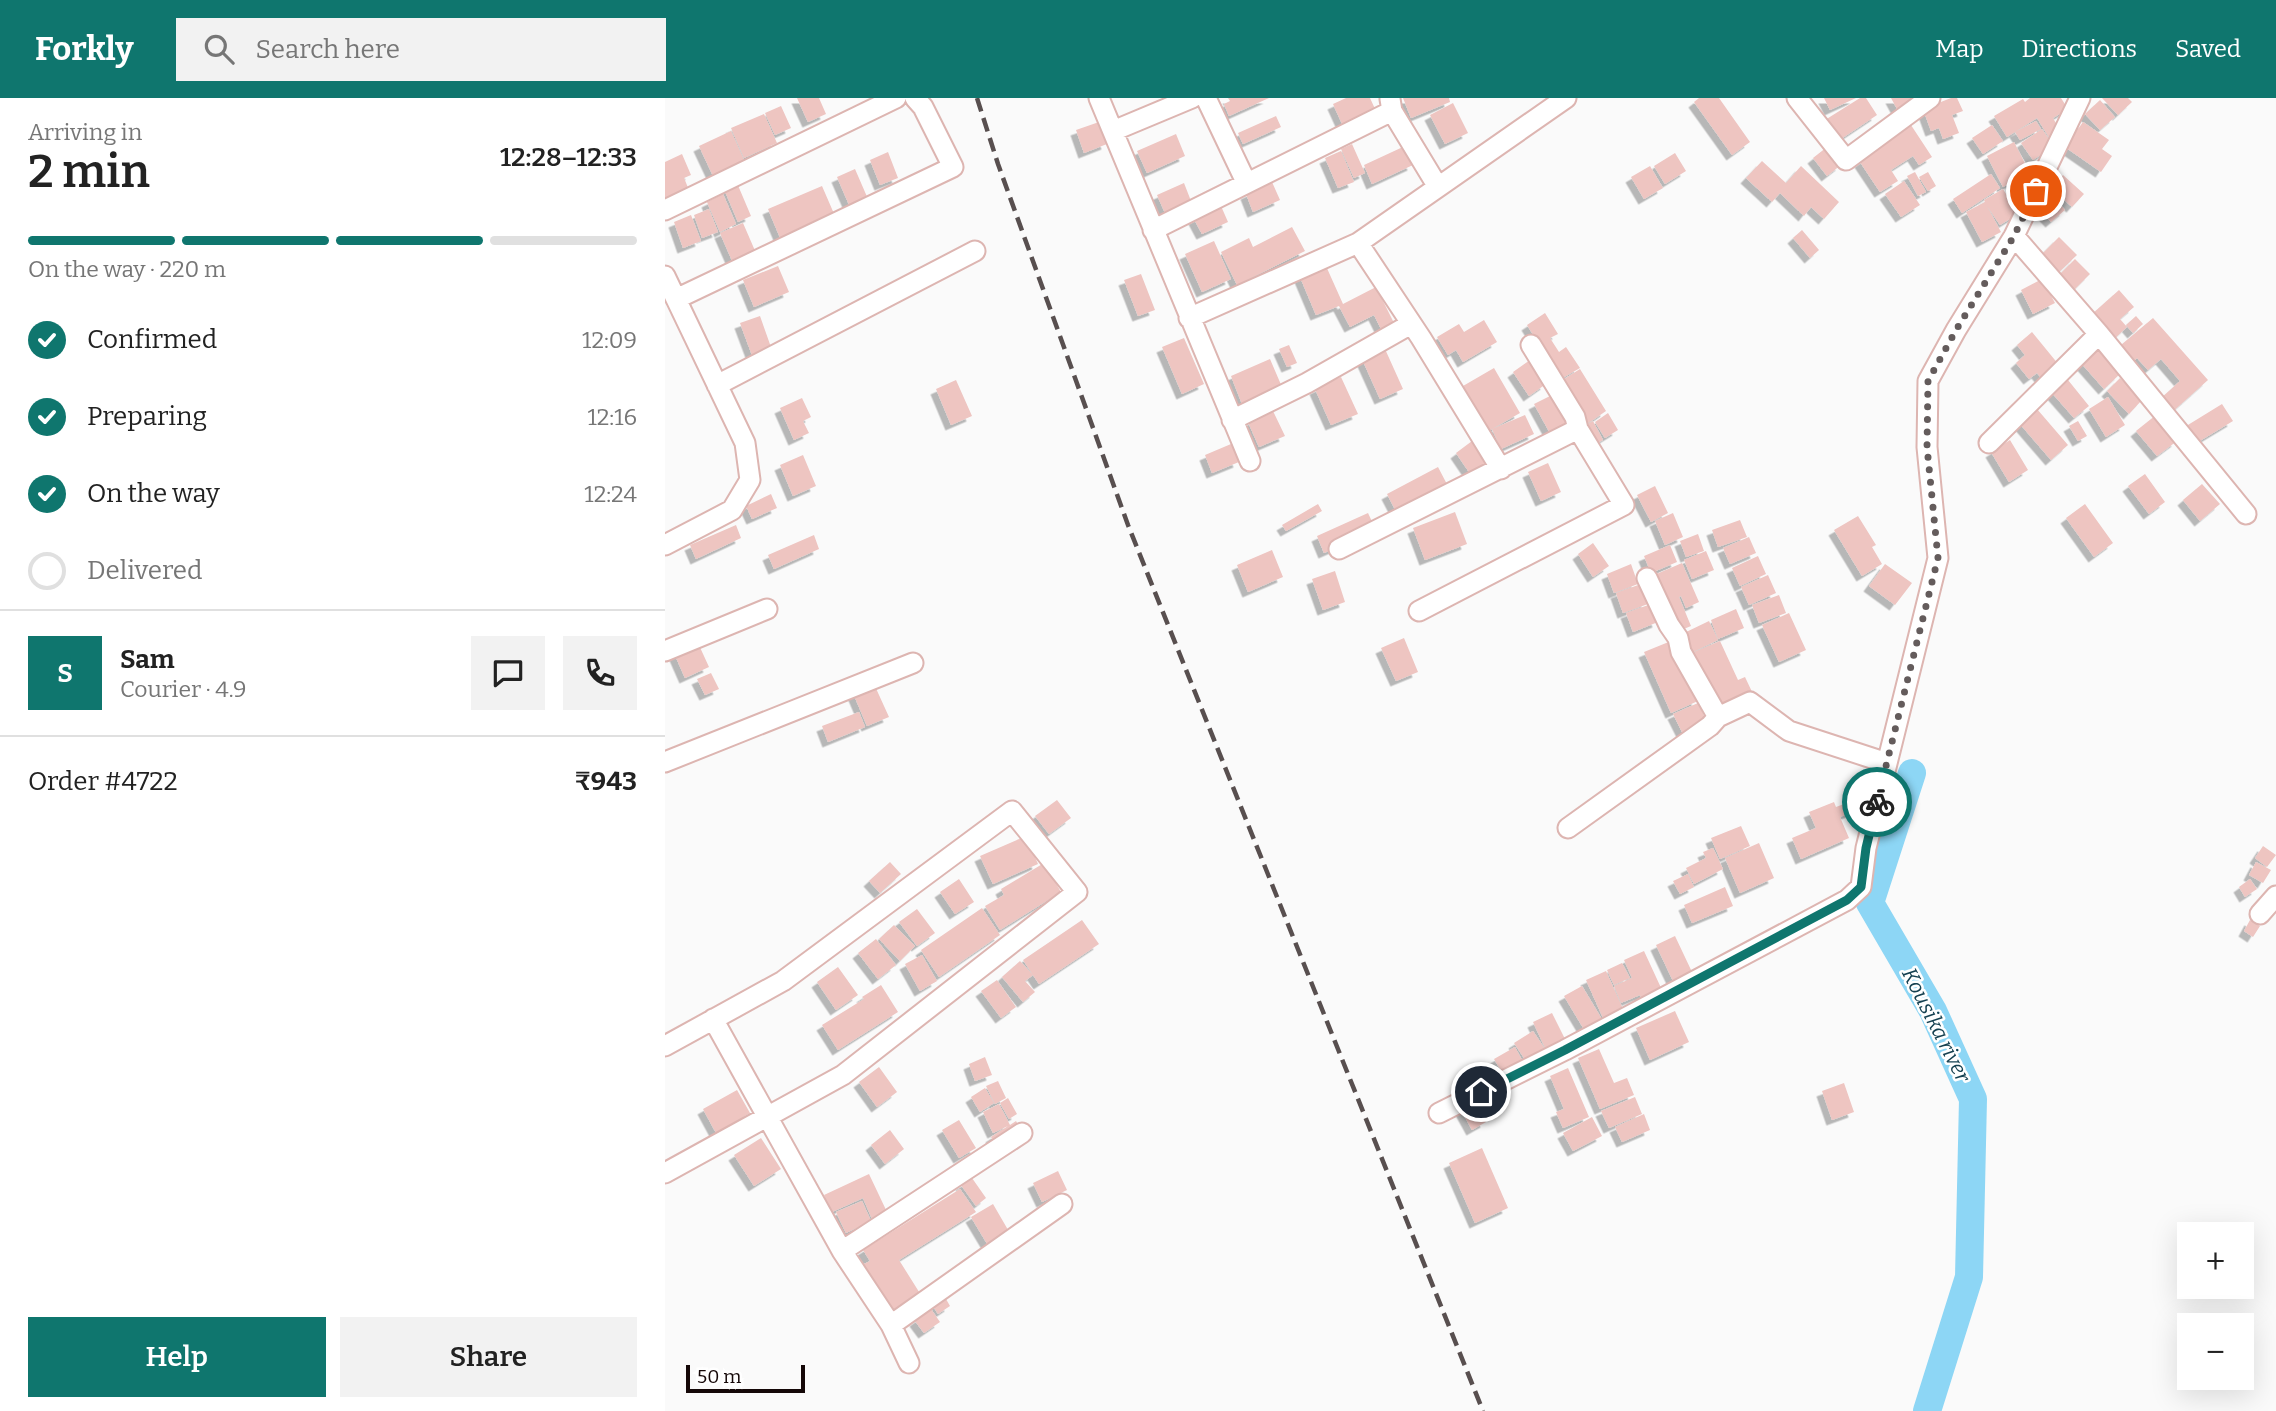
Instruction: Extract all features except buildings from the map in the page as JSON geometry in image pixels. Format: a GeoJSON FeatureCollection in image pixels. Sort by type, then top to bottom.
{"type":"FeatureCollection","features":[{"type":"Feature","properties":{"kind":"street"},"geometry":{"type":"LineString","coordinates":[[665,210],[896,98]]}},
{"type":"Feature","properties":{"kind":"street"},"geometry":{"type":"LineString","coordinates":[[676,299],[953,167],[923,107],[915,98]]}},
{"type":"Feature","properties":{"kind":"street"},"geometry":{"type":"LineString","coordinates":[[1099,98],[1250,461]]}},
{"type":"Feature","properties":{"kind":"street"},"geometry":{"type":"LineString","coordinates":[[1113,131],[1192,98]]}},
{"type":"Feature","properties":{"kind":"street"},"geometry":{"type":"LineString","coordinates":[[1206,98],[1246,182]]}},
{"type":"Feature","properties":{"kind":"street"},"geometry":{"type":"LineString","coordinates":[[1189,318],[1358,243],[1566,98]]}},
{"type":"Feature","properties":{"kind":"street"},"geometry":{"type":"LineString","coordinates":[[1797,98],[1846,160],[1930,98]]}},
{"type":"Feature","properties":{"kind":"street"},"geometry":{"type":"LineString","coordinates":[[1439,1113],[1565,1050],[1847,900],[1861,887],[1866,848],[1938,558],[1927,447],[1928,381],[2014,236],[2079,99]]}},
{"type":"Feature","properties":{"kind":"street"},"geometry":{"type":"LineString","coordinates":[[1153,230],[1391,104],[1438,187]]}},
{"type":"Feature","properties":{"kind":"street"},"geometry":{"type":"LineString","coordinates":[[2014,236],[2099,334],[2246,514]]}},
{"type":"Feature","properties":{"kind":"street"},"geometry":{"type":"LineString","coordinates":[[1358,243],[1501,469]]}},
{"type":"Feature","properties":{"kind":"street"},"geometry":{"type":"LineString","coordinates":[[717,385],[975,251]]}},
{"type":"Feature","properties":{"kind":"street"},"geometry":{"type":"LineString","coordinates":[[665,276],[745,443],[750,480],[731,510],[665,545]]}},
{"type":"Feature","properties":{"kind":"street"},"geometry":{"type":"LineString","coordinates":[[1232,420],[1307,383],[1411,324]]}},
{"type":"Feature","properties":{"kind":"street"},"geometry":{"type":"LineString","coordinates":[[1989,443],[2099,334]]}},
{"type":"Feature","properties":{"kind":"street"},"geometry":{"type":"LineString","coordinates":[[1419,611],[1624,505],[1579,429],[1575,416],[1531,345]]}},
{"type":"Feature","properties":{"kind":"street"},"geometry":{"type":"LineString","coordinates":[[1339,549],[1579,429]]}},
{"type":"Feature","properties":{"kind":"street"},"geometry":{"type":"LineString","coordinates":[[1647,578],[1668,625],[1678,638],[1681,652],[1717,717]]}},
{"type":"Feature","properties":{"kind":"street"},"geometry":{"type":"LineString","coordinates":[[665,651],[767,609]]}},
{"type":"Feature","properties":{"kind":"street"},"geometry":{"type":"LineString","coordinates":[[665,762],[913,663]]}},
{"type":"Feature","properties":{"kind":"street"},"geometry":{"type":"LineString","coordinates":[[1568,828],[1710,726],[1717,717],[1750,702],[1789,731],[1887,763]]}},
{"type":"Feature","properties":{"kind":"street"},"geometry":{"type":"LineString","coordinates":[[665,1173],[843,1074],[1077,891],[1012,811],[783,981],[666,1044]]}},
{"type":"Feature","properties":{"kind":"street"},"geometry":{"type":"LineString","coordinates":[[2260,914],[2276,896]]}},
{"type":"Feature","properties":{"kind":"street"},"geometry":{"type":"LineString","coordinates":[[713,1019],[842,1251],[891,1325],[909,1363]]}},
{"type":"Feature","properties":{"kind":"street"},"geometry":{"type":"LineString","coordinates":[[842,1251],[1022,1133]]}},
{"type":"Feature","properties":{"kind":"street"},"geometry":{"type":"LineString","coordinates":[[891,1325],[1062,1204]]}},
{"type":"Feature","properties":{"kind":"waterway","name":"Kousika river"},"geometry":{"type":"LineString","coordinates":[[1912,773],[1870,903],[1933,1011],[1973,1099],[1969,1277],[1927,1411]]}},
{"type":"Feature","properties":{"kind":"railway"},"geometry":{"type":"LineString","coordinates":[[977,98],[998,164],[1128,525],[1483,1411]]}},
{"type":"Feature","properties":{"kind":"way so far"},"geometry":{"type":"LineString","coordinates":[[1877,802],[1938,558],[1927,447],[1928,381],[2014,236],[2036,191]]}},
{"type":"Feature","properties":{"kind":"route"},"geometry":{"type":"LineString","coordinates":[[1481,1092],[1847,900],[1861,887],[1866,848],[1877,802]]}}]}
